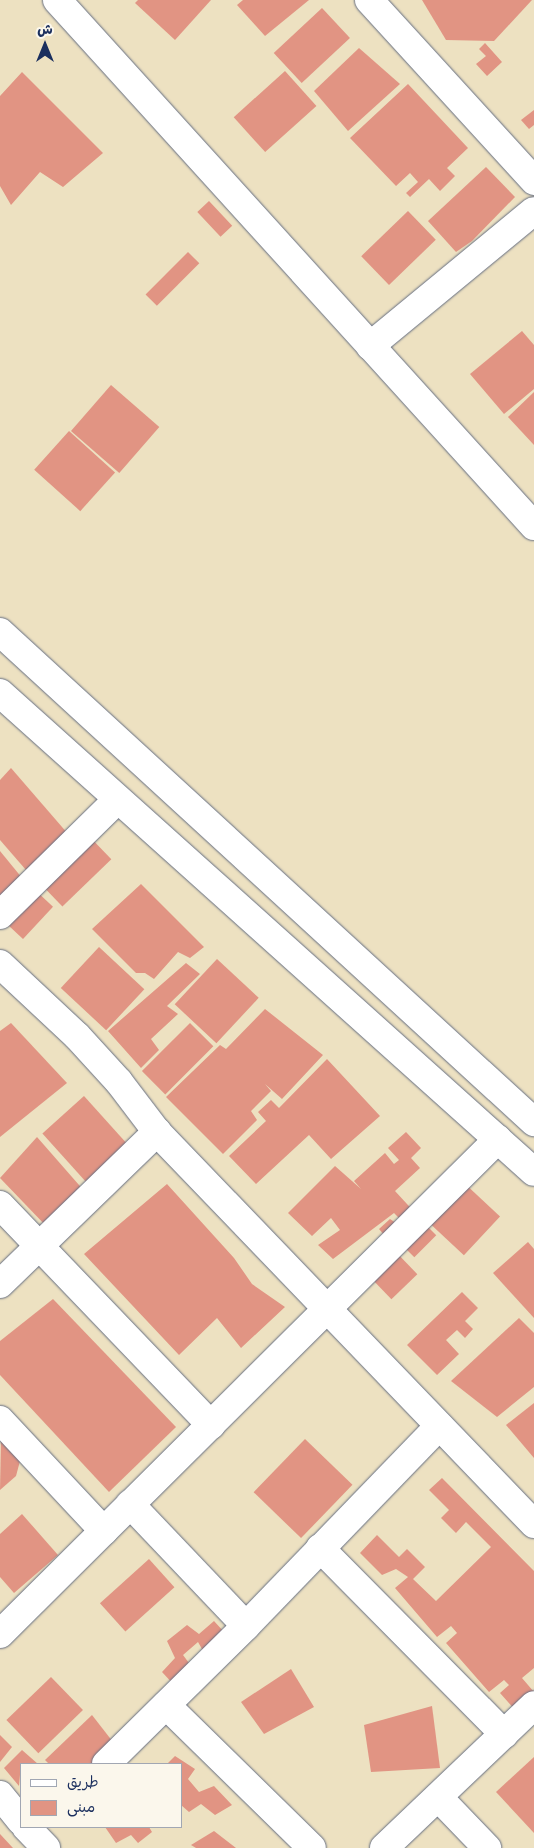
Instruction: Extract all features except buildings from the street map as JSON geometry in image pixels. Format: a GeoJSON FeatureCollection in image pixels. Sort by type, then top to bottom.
{"type":"FeatureCollection","features":[{"type":"Feature","properties":{"kind":"street"},"geometry":{"type":"LineString","coordinates":[[57,0],[534,526]]}},
{"type":"Feature","properties":{"kind":"street"},"geometry":{"type":"LineString","coordinates":[[370,0],[534,181]]}},
{"type":"Feature","properties":{"kind":"street"},"geometry":{"type":"LineString","coordinates":[[370,346],[534,210]]}},
{"type":"Feature","properties":{"kind":"street"},"geometry":{"type":"LineString","coordinates":[[0,632],[534,1122]]}},
{"type":"Feature","properties":{"kind":"street"},"geometry":{"type":"LineString","coordinates":[[0,693],[117,800],[534,1172]]}},
{"type":"Feature","properties":{"kind":"street"},"geometry":{"type":"LineString","coordinates":[[0,915],[117,800]]}},
{"type":"Feature","properties":{"kind":"street"},"geometry":{"type":"LineString","coordinates":[[0,964],[77,1036],[119,1082],[157,1132],[326,1310],[534,1524]]}},
{"type":"Feature","properties":{"kind":"street"},"geometry":{"type":"LineString","coordinates":[[0,1284],[157,1132]]}},
{"type":"Feature","properties":{"kind":"street"},"geometry":{"type":"LineString","coordinates":[[0,1634],[498,1139]]}},
{"type":"Feature","properties":{"kind":"street"},"geometry":{"type":"LineString","coordinates":[[0,1205],[211,1425]]}},
{"type":"Feature","properties":{"kind":"street"},"geometry":{"type":"LineString","coordinates":[[0,1420],[104,1530]]}},
{"type":"Feature","properties":{"kind":"street"},"geometry":{"type":"LineString","coordinates":[[107,1763],[246,1626],[439,1426]]}},
{"type":"Feature","properties":{"kind":"street"},"geometry":{"type":"LineString","coordinates":[[130,1504],[246,1626]]}},
{"type":"Feature","properties":{"kind":"street"},"geometry":{"type":"LineString","coordinates":[[320,1548],[504,1734]]}},
{"type":"Feature","properties":{"kind":"street"},"geometry":{"type":"LineString","coordinates":[[166,1705],[312,1848]]}},
{"type":"Feature","properties":{"kind":"street"},"geometry":{"type":"LineString","coordinates":[[384,1848],[534,1706]]}},
{"type":"Feature","properties":{"kind":"street"},"geometry":{"type":"LineString","coordinates":[[0,1795],[20,1817]]}},
{"type":"Feature","properties":{"kind":"street"},"geometry":{"type":"LineString","coordinates":[[438,1797],[487,1848]]}}]}
